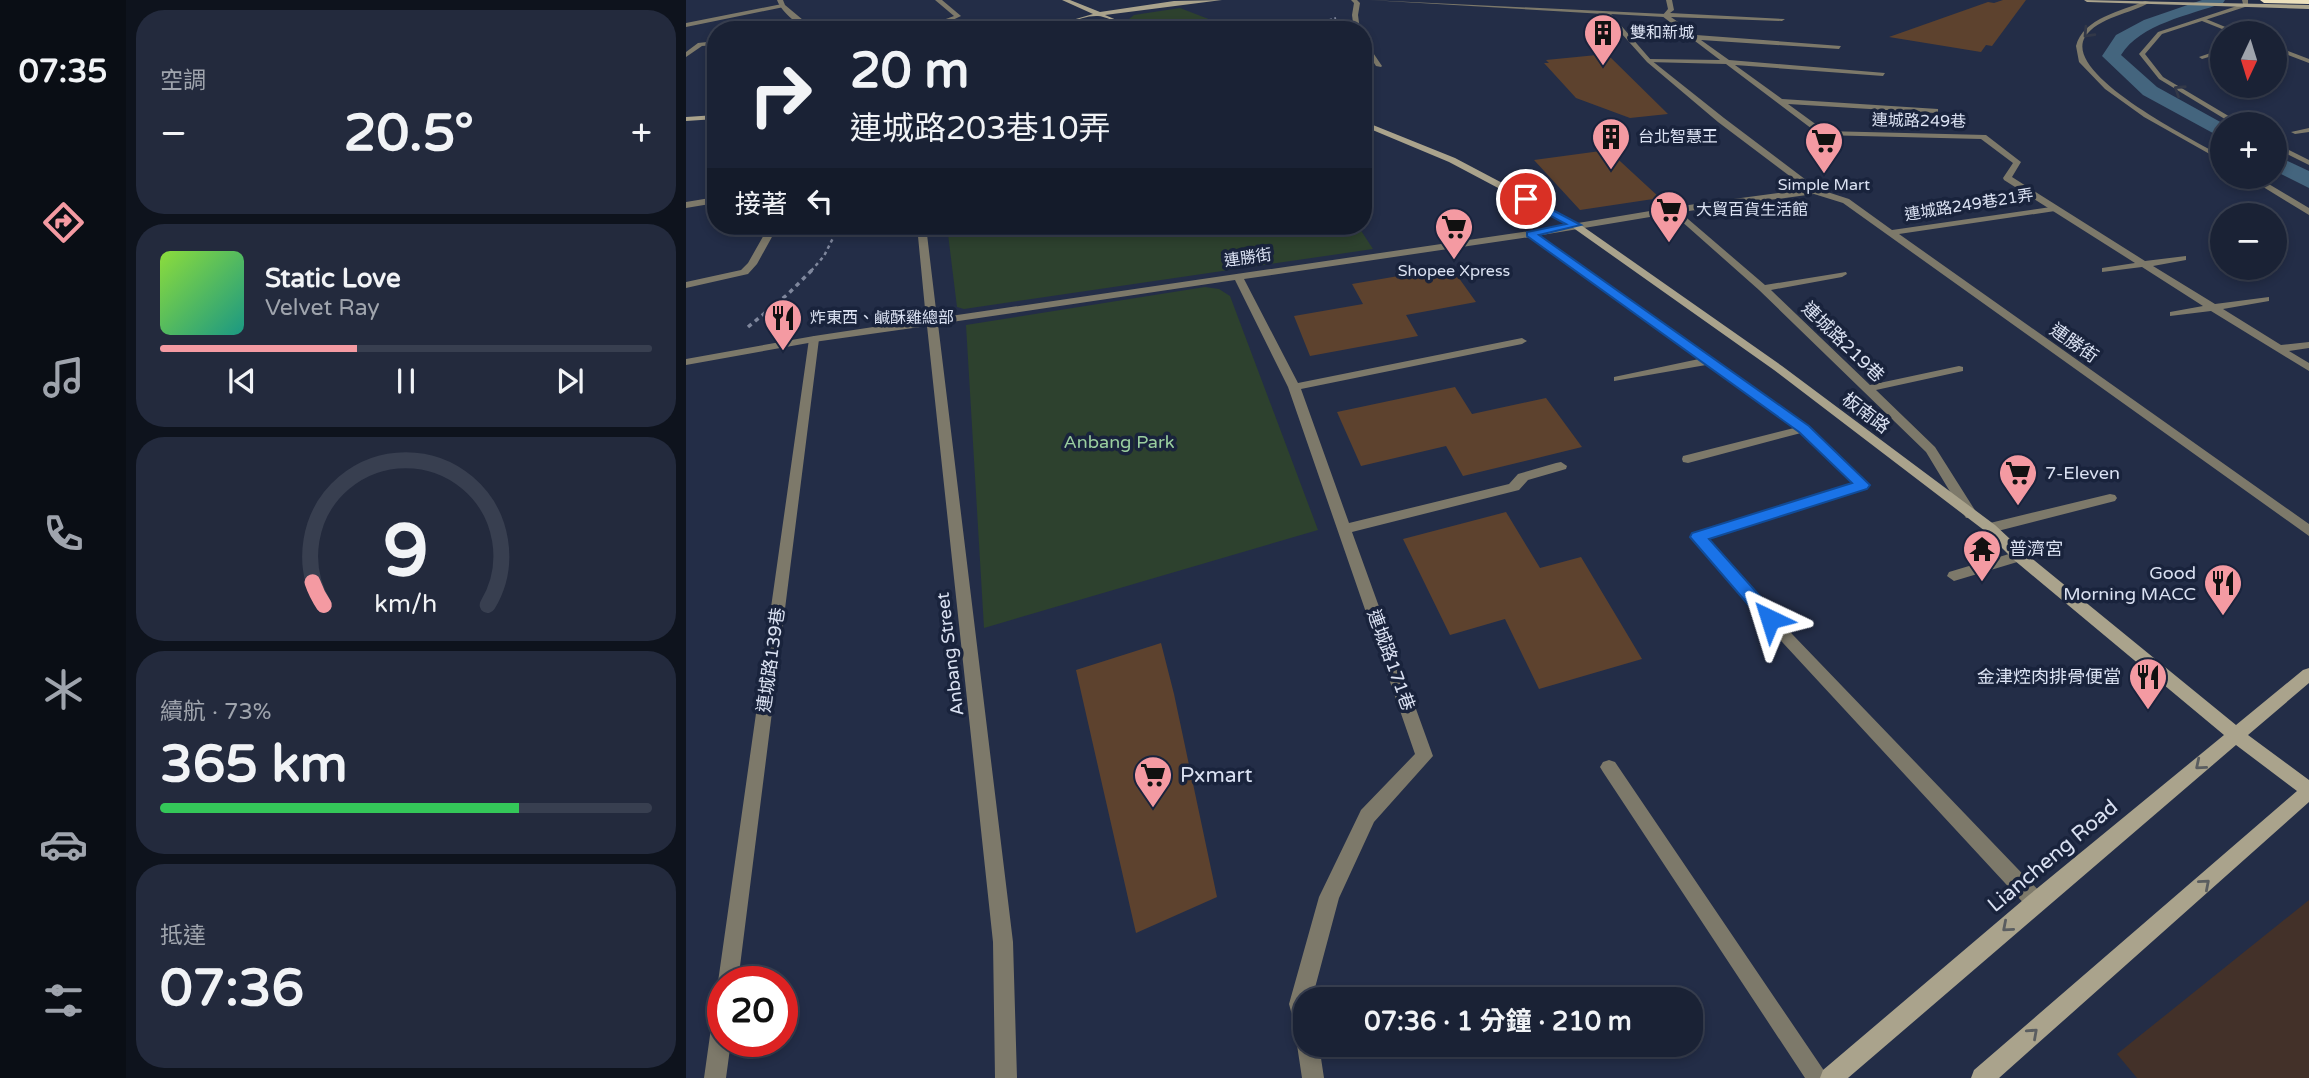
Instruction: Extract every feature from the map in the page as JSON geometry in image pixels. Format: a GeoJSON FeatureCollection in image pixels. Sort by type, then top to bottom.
{"type":"FeatureCollection","features":[{"type":"Feature","properties":{"kind":"highway"},"geometry":{"type":"LineString","coordinates":[[2264,0],[2309,4]]}},
{"type":"Feature","properties":{"kind":"street"},"geometry":{"type":"LineString","coordinates":[[938,0],[958,16],[947,21]]}},
{"type":"Feature","properties":{"kind":"street"},"geometry":{"type":"LineString","coordinates":[[1065,0],[1117,21]]}},
{"type":"Feature","properties":{"kind":"street"},"geometry":{"type":"LineString","coordinates":[[1166,0],[1175,3]]}},
{"type":"Feature","properties":{"kind":"street"},"geometry":{"type":"LineString","coordinates":[[1067,21],[1175,3],[1219,0]]}},
{"type":"Feature","properties":{"kind":"street"},"geometry":{"type":"LineString","coordinates":[[1354,0],[1357,3],[1355,21]]}},
{"type":"Feature","properties":{"kind":"street"},"geometry":{"type":"LineString","coordinates":[[1372,0],[1782,19]]}},
{"type":"Feature","properties":{"kind":"street"},"geometry":{"type":"LineString","coordinates":[[1664,15],[1671,10],[1669,0]]}},
{"type":"Feature","properties":{"kind":"street"},"geometry":{"type":"LineString","coordinates":[[2087,0],[2309,4]]}},
{"type":"Feature","properties":{"kind":"street"},"geometry":{"type":"LineString","coordinates":[[2147,2],[2094,26],[2082,36],[2078,48],[2081,62],[2106,87],[2210,152]]}},
{"type":"Feature","properties":{"kind":"street"},"geometry":{"type":"LineString","coordinates":[[686,25],[781,3],[802,21]]}},
{"type":"Feature","properties":{"kind":"street"},"geometry":{"type":"LineString","coordinates":[[2218,112],[2161,78],[2142,54],[2160,33],[2204,20],[2246,3]]}},
{"type":"Feature","properties":{"kind":"street","name":"連勝街"},"geometry":{"type":"LineString","coordinates":[[1606,12],[1649,61],[1815,191],[1846,201],[2309,531]]}},
{"type":"Feature","properties":{"kind":"street","name":"連城路249巷"},"geometry":{"type":"LineString","coordinates":[[1664,15],[1823,133],[1983,136],[2017,162],[2007,178],[2309,368]]}},
{"type":"Feature","properties":{"kind":"street"},"geometry":{"type":"LineString","coordinates":[[2204,20],[2210,22]]}},
{"type":"Feature","properties":{"kind":"street"},"geometry":{"type":"LineString","coordinates":[[1691,37],[1839,47]]}},
{"type":"Feature","properties":{"kind":"street"},"geometry":{"type":"LineString","coordinates":[[686,55],[700,44],[707,44]]}},
{"type":"Feature","properties":{"kind":"street"},"geometry":{"type":"LineString","coordinates":[[2287,53],[2309,61]]}},
{"type":"Feature","properties":{"kind":"street"},"geometry":{"type":"LineString","coordinates":[[1372,55],[1379,66]]}},
{"type":"Feature","properties":{"kind":"street"},"geometry":{"type":"LineString","coordinates":[[2202,57],[2210,55]]}},
{"type":"Feature","properties":{"kind":"street"},"geometry":{"type":"LineString","coordinates":[[1649,61],[1726,62],[1883,74]]}},
{"type":"Feature","properties":{"kind":"street"},"geometry":{"type":"LineString","coordinates":[[1780,101],[1935,111]]}},
{"type":"Feature","properties":{"kind":"street"},"geometry":{"type":"LineString","coordinates":[[686,119],[707,118]]}},
{"type":"Feature","properties":{"kind":"street","name":"板南路"},"geometry":{"type":"LineString","coordinates":[[1372,127],[1452,160],[1576,225],[1778,368],[1990,528],[2018,556],[2236,735],[2309,790]]}},
{"type":"Feature","properties":{"kind":"street"},"geometry":{"type":"LineString","coordinates":[[2295,132],[2309,130]]}},
{"type":"Feature","properties":{"kind":"street"},"geometry":{"type":"LineString","coordinates":[[2287,151],[2309,163]]}},
{"type":"Feature","properties":{"kind":"street"},"geometry":{"type":"LineString","coordinates":[[2271,189],[2309,212]]}},
{"type":"Feature","properties":{"kind":"street","name":"連勝街"},"geometry":{"type":"LineString","coordinates":[[686,362],[931,321],[1530,234],[1674,209],[1815,191]]}},
{"type":"Feature","properties":{"kind":"street"},"geometry":{"type":"LineString","coordinates":[[686,205],[707,202]]}},
{"type":"Feature","properties":{"kind":"street","name":"連城路249巷21弄"},"geometry":{"type":"LineString","coordinates":[[1889,233],[2054,208]]}},
{"type":"Feature","properties":{"kind":"street","name":"連城路219巷"},"geometry":{"type":"LineString","coordinates":[[1674,209],[1763,288],[1931,450],[1971,515]]}},
{"type":"Feature","properties":{"kind":"street"},"geometry":{"type":"LineString","coordinates":[[1530,234],[1804,429],[1862,485],[1698,537],[1788,639],[2036,902]]}},
{"type":"Feature","properties":{"kind":"street"},"geometry":{"type":"LineString","coordinates":[[686,285],[744,272],[752,264],[768,235]]}},
{"type":"Feature","properties":{"kind":"street","name":"Anbang Street"},"geometry":{"type":"LineString","coordinates":[[922,235],[1003,942],[1006,1078]]}},
{"type":"Feature","properties":{"kind":"street"},"geometry":{"type":"LineString","coordinates":[[2105,270],[2183,258]]}},
{"type":"Feature","properties":{"kind":"street"},"geometry":{"type":"LineString","coordinates":[[1763,288],[1842,274]]}},
{"type":"Feature","properties":{"kind":"street","name":"連城路171巷"},"geometry":{"type":"LineString","coordinates":[[1238,276],[1294,387],[1424,756],[1367,816],[1329,897],[1305,987]]}},
{"type":"Feature","properties":{"kind":"street"},"geometry":{"type":"LineString","coordinates":[[2174,314],[2265,299]]}},
{"type":"Feature","properties":{"kind":"street","name":"連城路139巷"},"geometry":{"type":"LineString","coordinates":[[730,966],[814,339]]}},
{"type":"Feature","properties":{"kind":"street"},"geometry":{"type":"LineString","coordinates":[[1294,387],[1522,341]]}},
{"type":"Feature","properties":{"kind":"street"},"geometry":{"type":"LineString","coordinates":[[2278,349],[2309,345]]}},
{"type":"Feature","properties":{"kind":"street"},"geometry":{"type":"LineString","coordinates":[[1618,379],[1708,361]]}},
{"type":"Feature","properties":{"kind":"street"},"geometry":{"type":"LineString","coordinates":[[1866,389],[1959,369]]}},
{"type":"Feature","properties":{"kind":"street"},"geometry":{"type":"LineString","coordinates":[[1688,458],[1804,429]]}},
{"type":"Feature","properties":{"kind":"street"},"geometry":{"type":"LineString","coordinates":[[1344,529],[1514,487],[1523,477],[1561,466]]}},
{"type":"Feature","properties":{"kind":"street"},"geometry":{"type":"LineString","coordinates":[[1990,528],[2110,498]]}},
{"type":"Feature","properties":{"kind":"street"},"geometry":{"type":"LineString","coordinates":[[1954,576],[2018,556]]}},
{"type":"Feature","properties":{"kind":"street","name":"Liancheng Road"},"geometry":{"type":"LineString","coordinates":[[1831,1078],[2309,674]]}},
{"type":"Feature","properties":{"kind":"street"},"geometry":{"type":"LineString","coordinates":[[1609,767],[1818,1078]]}},
{"type":"Feature","properties":{"kind":"street"},"geometry":{"type":"LineString","coordinates":[[1982,1078],[2309,790]]}},
{"type":"Feature","properties":{"kind":"street"},"geometry":{"type":"LineString","coordinates":[[715,1078],[718,1057]]}},
{"type":"Feature","properties":{"kind":"street"},"geometry":{"type":"LineString","coordinates":[[1310,1057],[1313,1078]]}},
{"type":"Feature","properties":{"kind":"path"},"geometry":{"type":"LineString","coordinates":[[709,358],[789,295],[834,244],[836,235]]}},
{"type":"Feature","properties":{"kind":"shaded area"},"geometry":{"type":"Polygon","coordinates":[[[2309,900],[2309,1078],[2137,1078],[2117,1054],[2309,900]]]}},
{"type":"Feature","properties":{"kind":"green space"},"geometry":{"type":"Polygon","coordinates":[[[1180,8],[1214,21],[1129,19],[1134,15],[1180,8]]]}},
{"type":"Feature","properties":{"kind":"green space"},"geometry":{"type":"Polygon","coordinates":[[[948,235],[1364,235],[1373,249],[964,309],[957,307],[948,235]]]}},
{"type":"Feature","properties":{"kind":"green space","name":"Anbang Park"},"geometry":{"type":"Polygon","coordinates":[[[1205,287],[1219,289],[1230,296],[1318,530],[984,628],[966,325],[1205,287]]]}},
{"type":"Feature","properties":{"kind":"building"},"geometry":{"type":"Polygon","coordinates":[[[2026,0],[1992,46],[1986,45],[1981,52],[1889,37],[1988,2],[2026,0]]]}},
{"type":"Feature","properties":{"kind":"building"},"geometry":{"type":"Polygon","coordinates":[[[1607,54],[1668,114],[1630,118],[1576,98],[1544,63],[1549,63],[1546,60],[1607,54]]]}},
{"type":"Feature","properties":{"kind":"building","name":"台北智慧王"},"geometry":{"type":"Polygon","coordinates":[[[1608,150],[1660,198],[1580,210],[1534,160],[1608,150]]]}},
{"type":"Feature","properties":{"kind":"building"},"geometry":{"type":"Polygon","coordinates":[[[1451,267],[1476,302],[1406,315],[1418,336],[1310,356],[1294,316],[1363,304],[1352,284],[1451,267]]]}},
{"type":"Feature","properties":{"kind":"building"},"geometry":{"type":"Polygon","coordinates":[[[1455,387],[1472,414],[1546,398],[1582,447],[1463,476],[1446,446],[1361,466],[1337,412],[1455,387]]]}},
{"type":"Feature","properties":{"kind":"building"},"geometry":{"type":"Polygon","coordinates":[[[1506,512],[1540,568],[1581,557],[1642,659],[1539,689],[1505,619],[1450,635],[1403,539],[1506,512]]]}},
{"type":"Feature","properties":{"kind":"building","name":"Pxmart"},"geometry":{"type":"Polygon","coordinates":[[[1161,643],[1217,897],[1136,933],[1076,670],[1161,643]]]}},
{"type":"Feature","properties":{"kind":"waterway"},"geometry":{"type":"LineString","coordinates":[[2210,125],[2150,91],[2111,56],[2122,39],[2150,24],[2217,0]]}},
{"type":"Feature","properties":{"kind":"waterway"},"geometry":{"type":"LineString","coordinates":[[2287,169],[2309,181]]}},
{"type":"Feature","properties":{"kind":"place","name":"雙和新城"},"geometry":{"type":"Point","coordinates":[1603,67]}},
{"type":"Feature","properties":{"kind":"place","name":"台北智慧王"},"geometry":{"type":"Point","coordinates":[1611,171]}},
{"type":"Feature","properties":{"kind":"place","name":"Simple Mart"},"geometry":{"type":"Point","coordinates":[1824,175]}},
{"type":"Feature","properties":{"kind":"place","name":"大貿百貨生活館"},"geometry":{"type":"Point","coordinates":[1669,244]}},
{"type":"Feature","properties":{"kind":"place","name":"Shopee Xpress"},"geometry":{"type":"Point","coordinates":[1454,261]}},
{"type":"Feature","properties":{"kind":"place","name":"炸東西、鹹酥雞總部"},"geometry":{"type":"Point","coordinates":[783,352]}},
{"type":"Feature","properties":{"kind":"place","name":"7-Eleven"},"geometry":{"type":"Point","coordinates":[2018,507]}},
{"type":"Feature","properties":{"kind":"place","name":"普濟宮"},"geometry":{"type":"Point","coordinates":[1982,583]}},
{"type":"Feature","properties":{"kind":"place","name":"Good Morning MACC"},"geometry":{"type":"Point","coordinates":[2223,617]}},
{"type":"Feature","properties":{"kind":"place","name":"金津焢肉排骨便當"},"geometry":{"type":"Point","coordinates":[2148,711]}},
{"type":"Feature","properties":{"kind":"place","name":"Pxmart"},"geometry":{"type":"Point","coordinates":[1153,809]}},
{"type":"Feature","properties":{"kind":"route"},"geometry":{"type":"LineString","coordinates":[[1526,199],[1576,225],[1530,234],[1804,429],[1862,485],[1698,537],[1770,619]]}}]}
